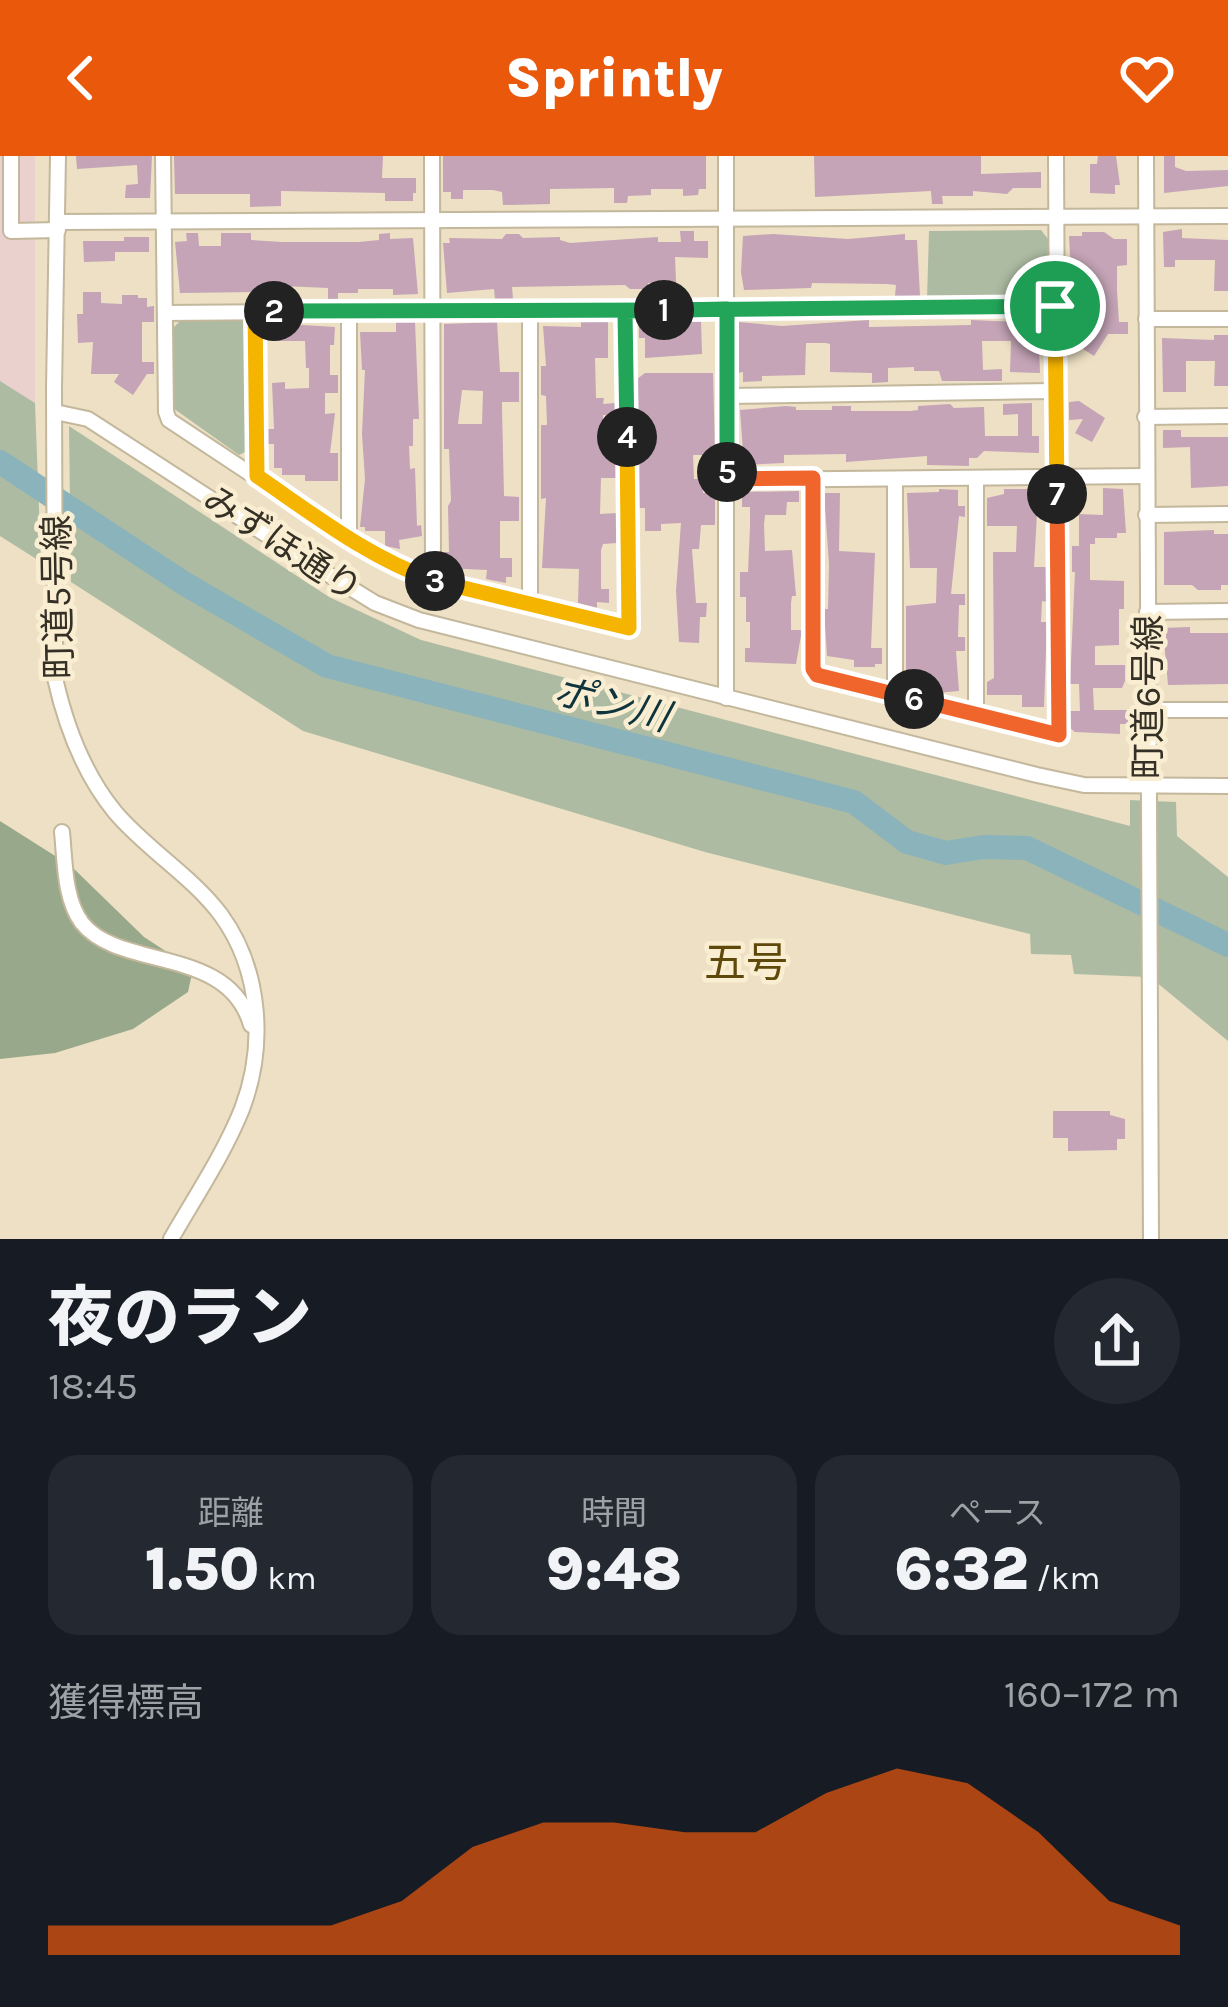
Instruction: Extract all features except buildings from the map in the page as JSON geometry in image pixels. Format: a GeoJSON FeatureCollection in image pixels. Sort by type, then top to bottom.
{"type":"FeatureCollection","features":[{"type":"Feature","properties":{"kind":"street"},"geometry":{"type":"LineString","coordinates":[[11,156],[11,231],[164,222],[1228,216]]}},
{"type":"Feature","properties":{"kind":"street","name":"町道5号線"},"geometry":{"type":"LineString","coordinates":[[58,156],[55,678],[65,722],[86,769],[116,812],[220,913],[245,956],[256,1011],[256,1056],[242,1108],[171,1239]]}},
{"type":"Feature","properties":{"kind":"street"},"geometry":{"type":"LineString","coordinates":[[163,156],[169,420],[349,539],[406,570],[629,628],[625,311]]}},
{"type":"Feature","properties":{"kind":"street"},"geometry":{"type":"LineString","coordinates":[[432,156],[434,580]]}},
{"type":"Feature","properties":{"kind":"street"},"geometry":{"type":"LineString","coordinates":[[726,156],[727,698]]}},
{"type":"Feature","properties":{"kind":"street"},"geometry":{"type":"LineString","coordinates":[[813,478],[813,669],[817,675],[1059,735],[1055,156]]}},
{"type":"Feature","properties":{"kind":"street","name":"町道6号線"},"geometry":{"type":"LineString","coordinates":[[1146,156],[1150,1239]]}},
{"type":"Feature","properties":{"kind":"street"},"geometry":{"type":"LineString","coordinates":[[165,313],[1055,306]]}},
{"type":"Feature","properties":{"kind":"street"},"geometry":{"type":"LineString","coordinates":[[255,310],[257,476]]}},
{"type":"Feature","properties":{"kind":"street"},"geometry":{"type":"LineString","coordinates":[[530,313],[530,605]]}},
{"type":"Feature","properties":{"kind":"street"},"geometry":{"type":"LineString","coordinates":[[349,314],[349,539]]}},
{"type":"Feature","properties":{"kind":"street"},"geometry":{"type":"LineString","coordinates":[[1146,320],[1228,320]]}},
{"type":"Feature","properties":{"kind":"street"},"geometry":{"type":"LineString","coordinates":[[727,395],[1056,391]]}},
{"type":"Feature","properties":{"kind":"street","name":"みずほ通り"},"geometry":{"type":"LineString","coordinates":[[55,412],[88,419],[375,603],[418,620],[1036,775],[1084,784],[1228,785]]}},
{"type":"Feature","properties":{"kind":"street"},"geometry":{"type":"LineString","coordinates":[[1145,417],[1228,416]]}},
{"type":"Feature","properties":{"kind":"street"},"geometry":{"type":"LineString","coordinates":[[728,479],[1146,476]]}},
{"type":"Feature","properties":{"kind":"street"},"geometry":{"type":"LineString","coordinates":[[976,478],[976,714]]}},
{"type":"Feature","properties":{"kind":"street"},"geometry":{"type":"LineString","coordinates":[[895,479],[896,695]]}},
{"type":"Feature","properties":{"kind":"street"},"geometry":{"type":"LineString","coordinates":[[1146,515],[1228,514]]}},
{"type":"Feature","properties":{"kind":"street"},"geometry":{"type":"LineString","coordinates":[[1148,612],[1228,611]]}},
{"type":"Feature","properties":{"kind":"street"},"geometry":{"type":"LineString","coordinates":[[1147,710],[1228,710]]}},
{"type":"Feature","properties":{"kind":"street"},"geometry":{"type":"LineString","coordinates":[[62,832],[69,894],[80,922],[101,940],[156,955],[225,983],[245,1004],[256,1041]]}},
{"type":"Feature","properties":{"kind":"shaded area"},"geometry":{"type":"Polygon","coordinates":[[[0,156],[35,156],[35,403],[0,381],[0,156]]]}},
{"type":"Feature","properties":{"kind":"green space"},"geometry":{"type":"Polygon","coordinates":[[[1041,230],[1048,239],[1048,293],[1041,299],[927,300],[929,231],[1041,230]]]}},
{"type":"Feature","properties":{"kind":"green space"},"geometry":{"type":"Polygon","coordinates":[[[180,321],[248,321],[249,450],[239,455],[173,408],[171,330],[180,321]]]}},
{"type":"Feature","properties":{"kind":"green space"},"geometry":{"type":"Polygon","coordinates":[[[0,381],[35,403],[41,562],[0,536],[0,381]]]}},
{"type":"Feature","properties":{"kind":"green space"},"geometry":{"type":"Polygon","coordinates":[[[69,426],[329,597],[421,640],[1130,826],[1130,800],[1148,801],[1148,977],[1074,974],[1071,955],[1031,954],[1030,934],[705,852],[303,731],[71,582],[69,426]]]}},
{"type":"Feature","properties":{"kind":"green space"},"geometry":{"type":"Polygon","coordinates":[[[1152,801],[1176,802],[1177,836],[1228,877],[1228,1041],[1156,982],[1152,801]]]}},
{"type":"Feature","properties":{"kind":"green space"},"geometry":{"type":"Polygon","coordinates":[[[0,821],[71,866],[144,937],[193,969],[188,992],[133,1029],[55,1053],[0,1059],[0,821]]]}},
{"type":"Feature","properties":{"kind":"waterway","name":"ポン川"},"geometry":{"type":"LineString","coordinates":[[0,462],[185,584],[327,666],[854,802],[907,842],[946,853],[983,847],[1027,848],[1228,945]]}},
{"type":"Feature","properties":{"kind":"district","name":"五号"},"geometry":{"type":"Point","coordinates":[746,962]}},
{"type":"Feature","properties":{"kind":"route"},"geometry":{"type":"LineString","coordinates":[[1055,306],[727,309],[530,313],[349,314],[255,310],[257,476],[349,539],[406,570],[629,628],[625,311],[727,309],[728,479],[813,478],[813,669],[817,675],[1059,735],[1055,306]]}}]}
